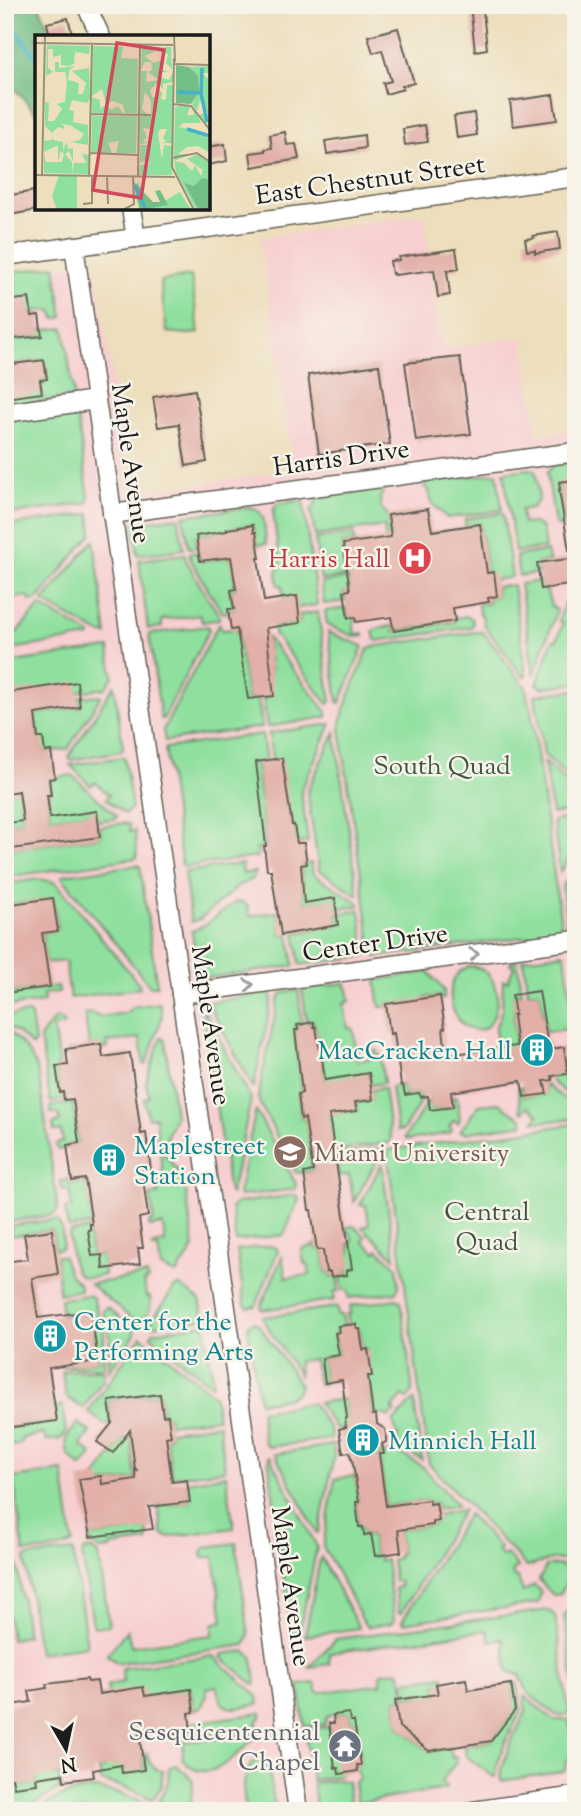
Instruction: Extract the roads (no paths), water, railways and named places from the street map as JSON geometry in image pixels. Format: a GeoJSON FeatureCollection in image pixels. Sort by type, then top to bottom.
{"type":"FeatureCollection","features":[{"type":"Feature","properties":{"kind":"street"},"geometry":{"type":"LineString","coordinates":[[86,5],[99,35]]}},
{"type":"Feature","properties":{"kind":"street","name":"East Chestnut Street"},"geometry":{"type":"LineString","coordinates":[[5,256],[576,177]]}},
{"type":"Feature","properties":{"kind":"street"},"geometry":{"type":"LineString","coordinates":[[131,210],[136,238]]}},
{"type":"Feature","properties":{"kind":"street","name":"Maple Avenue"},"geometry":{"type":"LineString","coordinates":[[74,246],[298,1811]]}},
{"type":"Feature","properties":{"kind":"street"},"geometry":{"type":"LineString","coordinates":[[5,413],[96,400]]}},
{"type":"Feature","properties":{"kind":"street","name":"Harris Drive"},"geometry":{"type":"LineString","coordinates":[[112,514],[576,452]]}},
{"type":"Feature","properties":{"kind":"street","name":"Center Drive"},"geometry":{"type":"LineString","coordinates":[[181,994],[576,940]]}},
{"type":"Feature","properties":{"kind":"street"},"geometry":{"type":"LineString","coordinates":[[473,1811],[576,1796]]}},
{"type":"Feature","properties":{"kind":"waterway"},"geometry":{"type":"LineString","coordinates":[[5,18],[35,56]]}},
{"type":"Feature","properties":{"kind":"place","name":"Harris Hall"},"geometry":{"type":"Point","coordinates":[415,558]}},
{"type":"Feature","properties":{"kind":"place","name":"MacCracken Hall"},"geometry":{"type":"Point","coordinates":[537,1050]}},
{"type":"Feature","properties":{"kind":"place","name":"Miami University"},"geometry":{"type":"Point","coordinates":[290,1152]}},
{"type":"Feature","properties":{"kind":"place","name":"Maplestreet Station"},"geometry":{"type":"Point","coordinates":[109,1160]}},
{"type":"Feature","properties":{"kind":"place","name":"Center for the Performing Arts"},"geometry":{"type":"Point","coordinates":[50,1336]}},
{"type":"Feature","properties":{"kind":"place","name":"Minnich Hall"},"geometry":{"type":"Point","coordinates":[363,1440]}},
{"type":"Feature","properties":{"kind":"place","name":"Sesquicentennial Chapel"},"geometry":{"type":"Point","coordinates":[345,1746]}},
{"type":"Feature","properties":{"kind":"park label","name":"South Quad"},"geometry":{"type":"Point","coordinates":[442,765]}},
{"type":"Feature","properties":{"kind":"park label","name":"Central Quad"},"geometry":{"type":"Point","coordinates":[487,1226]}}]}
